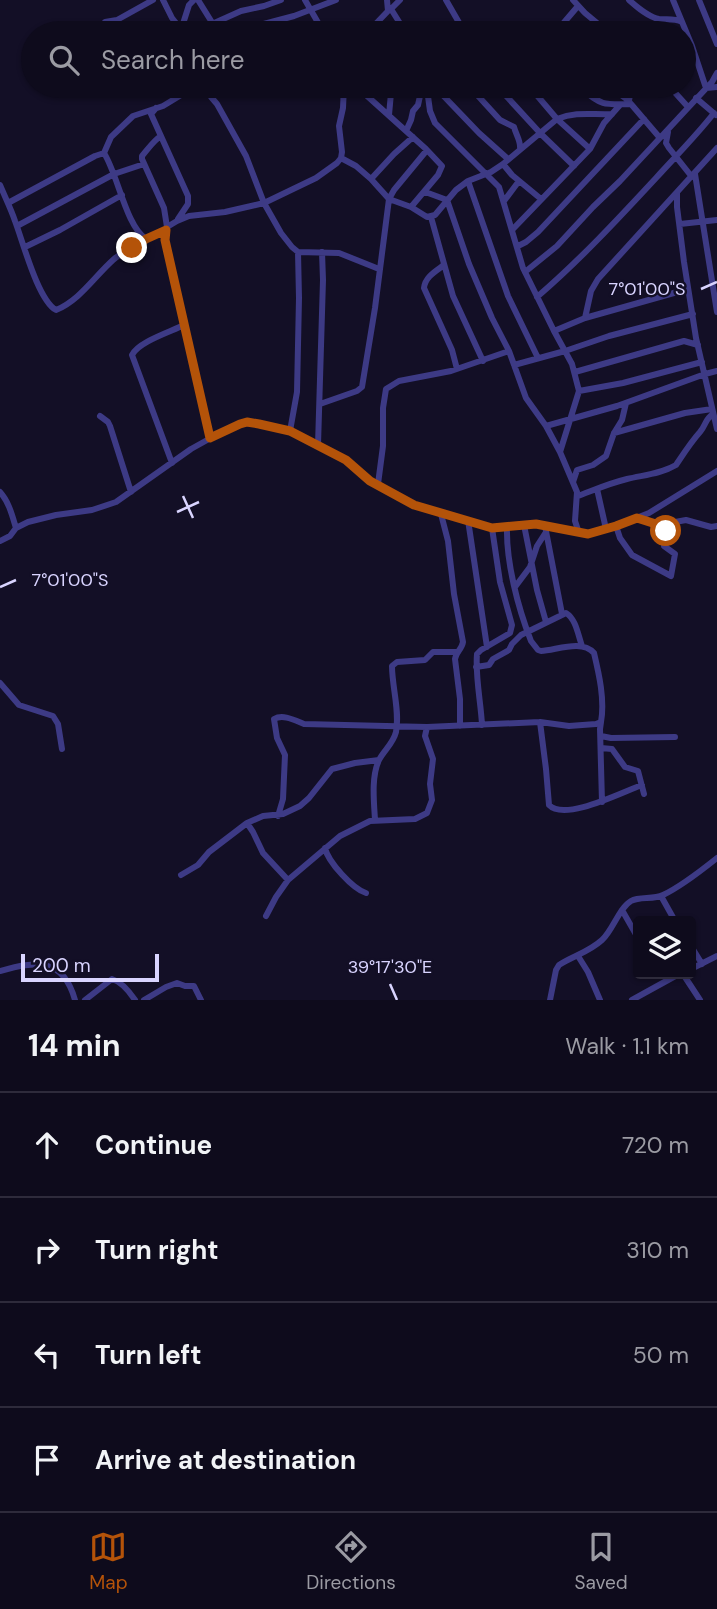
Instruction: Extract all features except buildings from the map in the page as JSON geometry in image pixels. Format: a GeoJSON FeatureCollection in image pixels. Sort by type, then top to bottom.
{"type":"FeatureCollection","features":[{"type":"Feature","properties":{"kind":"street"},"geometry":{"type":"LineString","coordinates":[[111,21],[153,0]]}},
{"type":"Feature","properties":{"kind":"street"},"geometry":{"type":"LineString","coordinates":[[163,0],[174,21]]}},
{"type":"Feature","properties":{"kind":"street"},"geometry":{"type":"LineString","coordinates":[[185,21],[189,5],[196,0],[211,21]]}},
{"type":"Feature","properties":{"kind":"street"},"geometry":{"type":"LineString","coordinates":[[219,21],[241,10],[281,0]]}},
{"type":"Feature","properties":{"kind":"street"},"geometry":{"type":"LineString","coordinates":[[305,0],[317,21]]}},
{"type":"Feature","properties":{"kind":"street"},"geometry":{"type":"LineString","coordinates":[[275,21],[336,0]]}},
{"type":"Feature","properties":{"kind":"street"},"geometry":{"type":"LineString","coordinates":[[387,0],[398,21]]}},
{"type":"Feature","properties":{"kind":"street"},"geometry":{"type":"LineString","coordinates":[[379,21],[400,0]]}},
{"type":"Feature","properties":{"kind":"street"},"geometry":{"type":"LineString","coordinates":[[446,0],[458,21]]}},
{"type":"Feature","properties":{"kind":"street"},"geometry":{"type":"LineString","coordinates":[[629,0],[658,19],[680,21]]}},
{"type":"Feature","properties":{"kind":"street"},"geometry":{"type":"LineString","coordinates":[[673,0],[682,21]]}},
{"type":"Feature","properties":{"kind":"street"},"geometry":{"type":"LineString","coordinates":[[699,0],[716,42]]}},
{"type":"Feature","properties":{"kind":"street"},"geometry":{"type":"LineString","coordinates":[[564,21],[576,3],[596,21]]}},
{"type":"Feature","properties":{"kind":"street"},"geometry":{"type":"LineString","coordinates":[[716,42],[717,27]]}},
{"type":"Feature","properties":{"kind":"street"},"geometry":{"type":"LineString","coordinates":[[696,58],[706,88]]}},
{"type":"Feature","properties":{"kind":"street"},"geometry":{"type":"LineString","coordinates":[[525,272],[556,246],[669,129],[717,73]]}},
{"type":"Feature","properties":{"kind":"street"},"geometry":{"type":"LineString","coordinates":[[706,88],[717,87]]}},
{"type":"Feature","properties":{"kind":"street"},"geometry":{"type":"LineString","coordinates":[[8,203],[104,153],[111,137],[128,119],[176,98]]}},
{"type":"Feature","properties":{"kind":"street"},"geometry":{"type":"LineString","coordinates":[[213,98],[246,156],[264,203],[292,247],[298,252],[339,253],[379,269]]}},
{"type":"Feature","properties":{"kind":"street"},"geometry":{"type":"LineString","coordinates":[[0,185],[42,292],[48,304],[56,310],[82,293],[113,260],[177,221],[189,216],[225,212],[264,203],[316,178],[337,163],[342,152],[340,126],[343,98]]}},
{"type":"Feature","properties":{"kind":"street"},"geometry":{"type":"LineString","coordinates":[[370,98],[442,166],[438,175],[411,207]]}},
{"type":"Feature","properties":{"kind":"street"},"geometry":{"type":"LineString","coordinates":[[389,115],[391,98]]}},
{"type":"Feature","properties":{"kind":"street"},"geometry":{"type":"LineString","coordinates":[[406,131],[420,98]]}},
{"type":"Feature","properties":{"kind":"street"},"geometry":{"type":"LineString","coordinates":[[430,98],[430,111],[435,123],[499,187],[525,272],[575,372],[579,391],[560,452]]}},
{"type":"Feature","properties":{"kind":"street"},"geometry":{"type":"LineString","coordinates":[[444,98],[506,162],[519,181],[541,199]]}},
{"type":"Feature","properties":{"kind":"street"},"geometry":{"type":"LineString","coordinates":[[480,98],[500,120],[514,127],[520,141],[520,149]]}},
{"type":"Feature","properties":{"kind":"street"},"geometry":{"type":"LineString","coordinates":[[510,98],[574,166]]}},
{"type":"Feature","properties":{"kind":"street"},"geometry":{"type":"LineString","coordinates":[[538,98],[557,120],[590,149]]}},
{"type":"Feature","properties":{"kind":"street"},"geometry":{"type":"LineString","coordinates":[[593,98],[608,105],[630,102]]}},
{"type":"Feature","properties":{"kind":"street"},"geometry":{"type":"LineString","coordinates":[[624,98],[660,138]]}},
{"type":"Feature","properties":{"kind":"street"},"geometry":{"type":"LineString","coordinates":[[630,98],[630,102]]}},
{"type":"Feature","properties":{"kind":"street"},"geometry":{"type":"LineString","coordinates":[[680,98],[688,107]]}},
{"type":"Feature","properties":{"kind":"street"},"geometry":{"type":"LineString","coordinates":[[537,297],[619,217],[716,115],[696,98]]}},
{"type":"Feature","properties":{"kind":"street"},"geometry":{"type":"LineString","coordinates":[[513,229],[590,149],[604,122],[620,105]]}},
{"type":"Feature","properties":{"kind":"street"},"geometry":{"type":"LineString","coordinates":[[156,108],[151,116],[188,196],[188,204],[177,221]]}},
{"type":"Feature","properties":{"kind":"street"},"geometry":{"type":"LineString","coordinates":[[341,158],[371,179],[388,199],[430,217],[435,215],[456,190],[506,162],[557,120],[580,113],[612,114]]}},
{"type":"Feature","properties":{"kind":"street"},"geometry":{"type":"LineString","coordinates":[[518,246],[538,232],[644,119]]}},
{"type":"Feature","properties":{"kind":"street"},"geometry":{"type":"LineString","coordinates":[[669,129],[666,143],[693,175],[717,312]]}},
{"type":"Feature","properties":{"kind":"street"},"geometry":{"type":"LineString","coordinates":[[161,135],[153,140],[150,149],[142,156],[164,208],[165,240],[210,438]]}},
{"type":"Feature","properties":{"kind":"street"},"geometry":{"type":"LineString","coordinates":[[371,179],[413,137]]}},
{"type":"Feature","properties":{"kind":"street"},"geometry":{"type":"LineString","coordinates":[[585,317],[591,291],[598,279],[717,148]]}},
{"type":"Feature","properties":{"kind":"street"},"geometry":{"type":"LineString","coordinates":[[320,404],[362,387],[388,199],[427,150]]}},
{"type":"Feature","properties":{"kind":"street"},"geometry":{"type":"LineString","coordinates":[[104,153],[138,232],[146,239]]}},
{"type":"Feature","properties":{"kind":"street"},"geometry":{"type":"LineString","coordinates":[[17,226],[114,174],[144,164]]}},
{"type":"Feature","properties":{"kind":"street"},"geometry":{"type":"LineString","coordinates":[[468,181],[505,289],[538,358]]}},
{"type":"Feature","properties":{"kind":"street"},"geometry":{"type":"LineString","coordinates":[[504,201],[519,181]]}},
{"type":"Feature","properties":{"kind":"street"},"geometry":{"type":"LineString","coordinates":[[422,193],[428,192],[447,200],[469,264],[509,351],[526,398],[546,426],[573,482],[578,496],[575,521],[579,533]]}},
{"type":"Feature","properties":{"kind":"street"},"geometry":{"type":"LineString","coordinates":[[677,193],[688,289],[717,429]]}},
{"type":"Feature","properties":{"kind":"street"},"geometry":{"type":"LineString","coordinates":[[25,247],[122,195]]}},
{"type":"Feature","properties":{"kind":"street"},"geometry":{"type":"LineString","coordinates":[[430,217],[453,296],[483,360]]}},
{"type":"Feature","properties":{"kind":"street"},"geometry":{"type":"LineString","coordinates":[[680,224],[717,220]]}},
{"type":"Feature","properties":{"kind":"street"},"geometry":{"type":"LineString","coordinates":[[290,431],[298,391],[298,252]]}},
{"type":"Feature","properties":{"kind":"street"},"geometry":{"type":"LineString","coordinates":[[318,445],[322,252]]}},
{"type":"Feature","properties":{"kind":"street"},"geometry":{"type":"LineString","coordinates":[[444,265],[424,283],[424,288],[452,350],[457,369]]}},
{"type":"Feature","properties":{"kind":"street"},"geometry":{"type":"LineString","coordinates":[[554,331],[585,317],[688,289]]}},
{"type":"Feature","properties":{"kind":"street"},"geometry":{"type":"LineString","coordinates":[[514,365],[693,314]]}},
{"type":"Feature","properties":{"kind":"street"},"geometry":{"type":"LineString","coordinates":[[172,463],[132,355],[134,349],[142,344],[184,325]]}},
{"type":"Feature","properties":{"kind":"street"},"geometry":{"type":"LineString","coordinates":[[575,372],[684,341],[698,345]]}},
{"type":"Feature","properties":{"kind":"street"},"geometry":{"type":"LineString","coordinates":[[378,484],[386,389],[399,381],[457,369],[509,351]]}},
{"type":"Feature","properties":{"kind":"street"},"geometry":{"type":"LineString","coordinates":[[579,391],[623,383],[702,362]]}},
{"type":"Feature","properties":{"kind":"street"},"geometry":{"type":"LineString","coordinates":[[546,426],[626,403],[717,371]]}},
{"type":"Feature","properties":{"kind":"street"},"geometry":{"type":"LineString","coordinates":[[573,482],[577,470],[597,463],[606,456],[622,420],[626,403]]}},
{"type":"Feature","properties":{"kind":"street"},"geometry":{"type":"LineString","coordinates":[[614,433],[685,413],[713,412]]}},
{"type":"Feature","properties":{"kind":"street"},"geometry":{"type":"LineString","coordinates":[[578,496],[676,465],[713,412]]}},
{"type":"Feature","properties":{"kind":"street"},"geometry":{"type":"LineString","coordinates":[[100,416],[108,422],[131,492]]}},
{"type":"Feature","properties":{"kind":"street"},"geometry":{"type":"LineString","coordinates":[[0,541],[10,536],[16,528],[41,518],[107,506],[210,438],[247,422],[290,431],[346,460],[365,477],[414,505],[492,528],[524,525],[588,534],[606,530],[649,513],[717,471]]}},
{"type":"Feature","properties":{"kind":"street"},"geometry":{"type":"LineString","coordinates":[[597,489],[606,530]]}},
{"type":"Feature","properties":{"kind":"street"},"geometry":{"type":"LineString","coordinates":[[0,492],[10,509],[16,528]]}},
{"type":"Feature","properties":{"kind":"street"},"geometry":{"type":"LineString","coordinates":[[441,514],[448,541],[454,594],[464,642],[456,659],[460,726]]}},
{"type":"Feature","properties":{"kind":"street"},"geometry":{"type":"LineString","coordinates":[[616,526],[620,538],[632,555],[671,576],[675,554],[664,546],[667,533],[659,525],[637,518]]}},
{"type":"Feature","properties":{"kind":"street"},"geometry":{"type":"LineString","coordinates":[[468,520],[487,647]]}},
{"type":"Feature","properties":{"kind":"street"},"geometry":{"type":"LineString","coordinates":[[659,525],[686,520],[716,527]]}},
{"type":"Feature","properties":{"kind":"street"},"geometry":{"type":"LineString","coordinates":[[524,525],[546,622]]}},
{"type":"Feature","properties":{"kind":"street"},"geometry":{"type":"LineString","coordinates":[[508,527],[508,551],[516,587],[528,632],[535,647],[541,651],[582,646],[589,647],[594,653],[602,713],[602,802]]}},
{"type":"Feature","properties":{"kind":"street"},"geometry":{"type":"LineString","coordinates":[[482,725],[477,654],[509,633],[512,625],[500,582],[492,528]]}},
{"type":"Feature","properties":{"kind":"street"},"geometry":{"type":"LineString","coordinates":[[516,587],[531,564],[545,529]]}},
{"type":"Feature","properties":{"kind":"street"},"geometry":{"type":"LineString","coordinates":[[545,529],[562,614]]}},
{"type":"Feature","properties":{"kind":"street"},"geometry":{"type":"LineString","coordinates":[[476,667],[489,665],[493,659],[509,650],[517,639],[566,613],[570,614],[582,646]]}},
{"type":"Feature","properties":{"kind":"street"},"geometry":{"type":"LineString","coordinates":[[375,820],[375,774],[379,760],[390,747],[397,726],[392,670],[395,663],[425,660],[433,652],[458,652]]}},
{"type":"Feature","properties":{"kind":"street"},"geometry":{"type":"LineString","coordinates":[[0,683],[19,705],[54,716],[62,749]]}},
{"type":"Feature","properties":{"kind":"street"},"geometry":{"type":"LineString","coordinates":[[278,816],[283,799],[285,755],[277,738],[274,719],[282,717],[304,724],[427,727],[540,722],[569,726],[601,722]]}},
{"type":"Feature","properties":{"kind":"street"},"geometry":{"type":"LineString","coordinates":[[540,722],[549,805],[554,810],[602,802],[642,785]]}},
{"type":"Feature","properties":{"kind":"street"},"geometry":{"type":"LineString","coordinates":[[266,916],[288,880],[347,832],[375,820],[415,819],[424,815],[432,800],[430,784],[433,759],[425,736],[427,727]]}},
{"type":"Feature","properties":{"kind":"street"},"geometry":{"type":"LineString","coordinates":[[601,736],[675,737]]}},
{"type":"Feature","properties":{"kind":"street"},"geometry":{"type":"LineString","coordinates":[[601,748],[615,750],[622,764],[638,771],[644,794]]}},
{"type":"Feature","properties":{"kind":"street"},"geometry":{"type":"LineString","coordinates":[[181,875],[247,823],[263,816],[278,816],[300,806],[332,769],[379,760]]}},
{"type":"Feature","properties":{"kind":"street"},"geometry":{"type":"LineString","coordinates":[[247,823],[263,853],[288,880]]}},
{"type":"Feature","properties":{"kind":"street"},"geometry":{"type":"LineString","coordinates":[[325,848],[326,854],[339,870],[360,891],[366,893]]}},
{"type":"Feature","properties":{"kind":"street"},"geometry":{"type":"LineString","coordinates":[[550,1000],[556,970],[567,960],[595,946],[604,938],[622,910],[632,900],[661,896],[717,858]]}},
{"type":"Feature","properties":{"kind":"street"},"geometry":{"type":"LineString","coordinates":[[661,896],[672,916]]}},
{"type":"Feature","properties":{"kind":"street"},"geometry":{"type":"LineString","coordinates":[[622,910],[633,929]]}},
{"type":"Feature","properties":{"kind":"street"},"geometry":{"type":"LineString","coordinates":[[696,954],[702,964]]}},
{"type":"Feature","properties":{"kind":"street"},"geometry":{"type":"LineString","coordinates":[[578,956],[600,1000]]}},
{"type":"Feature","properties":{"kind":"street"},"geometry":{"type":"LineString","coordinates":[[696,967],[717,956]]}},
{"type":"Feature","properties":{"kind":"street"},"geometry":{"type":"LineString","coordinates":[[0,971],[25,965],[49,966],[69,982],[75,1000]]}},
{"type":"Feature","properties":{"kind":"street"},"geometry":{"type":"LineString","coordinates":[[72,990],[85,1000],[112,979],[119,982],[135,1000]]}},
{"type":"Feature","properties":{"kind":"street"},"geometry":{"type":"LineString","coordinates":[[632,1000],[661,979]]}},
{"type":"Feature","properties":{"kind":"street"},"geometry":{"type":"LineString","coordinates":[[685,979],[700,1000]]}},
{"type":"Feature","properties":{"kind":"street"},"geometry":{"type":"LineString","coordinates":[[144,1000],[177,983],[194,986],[201,1000]]}},
{"type":"Feature","properties":{"kind":"route"},"geometry":{"type":"LineString","coordinates":[[132,248],[166,230],[165,240],[210,438],[247,422],[290,431],[346,460],[370,481],[414,505],[492,528],[536,524],[588,534],[637,518],[659,525],[666,531]]}}]}
